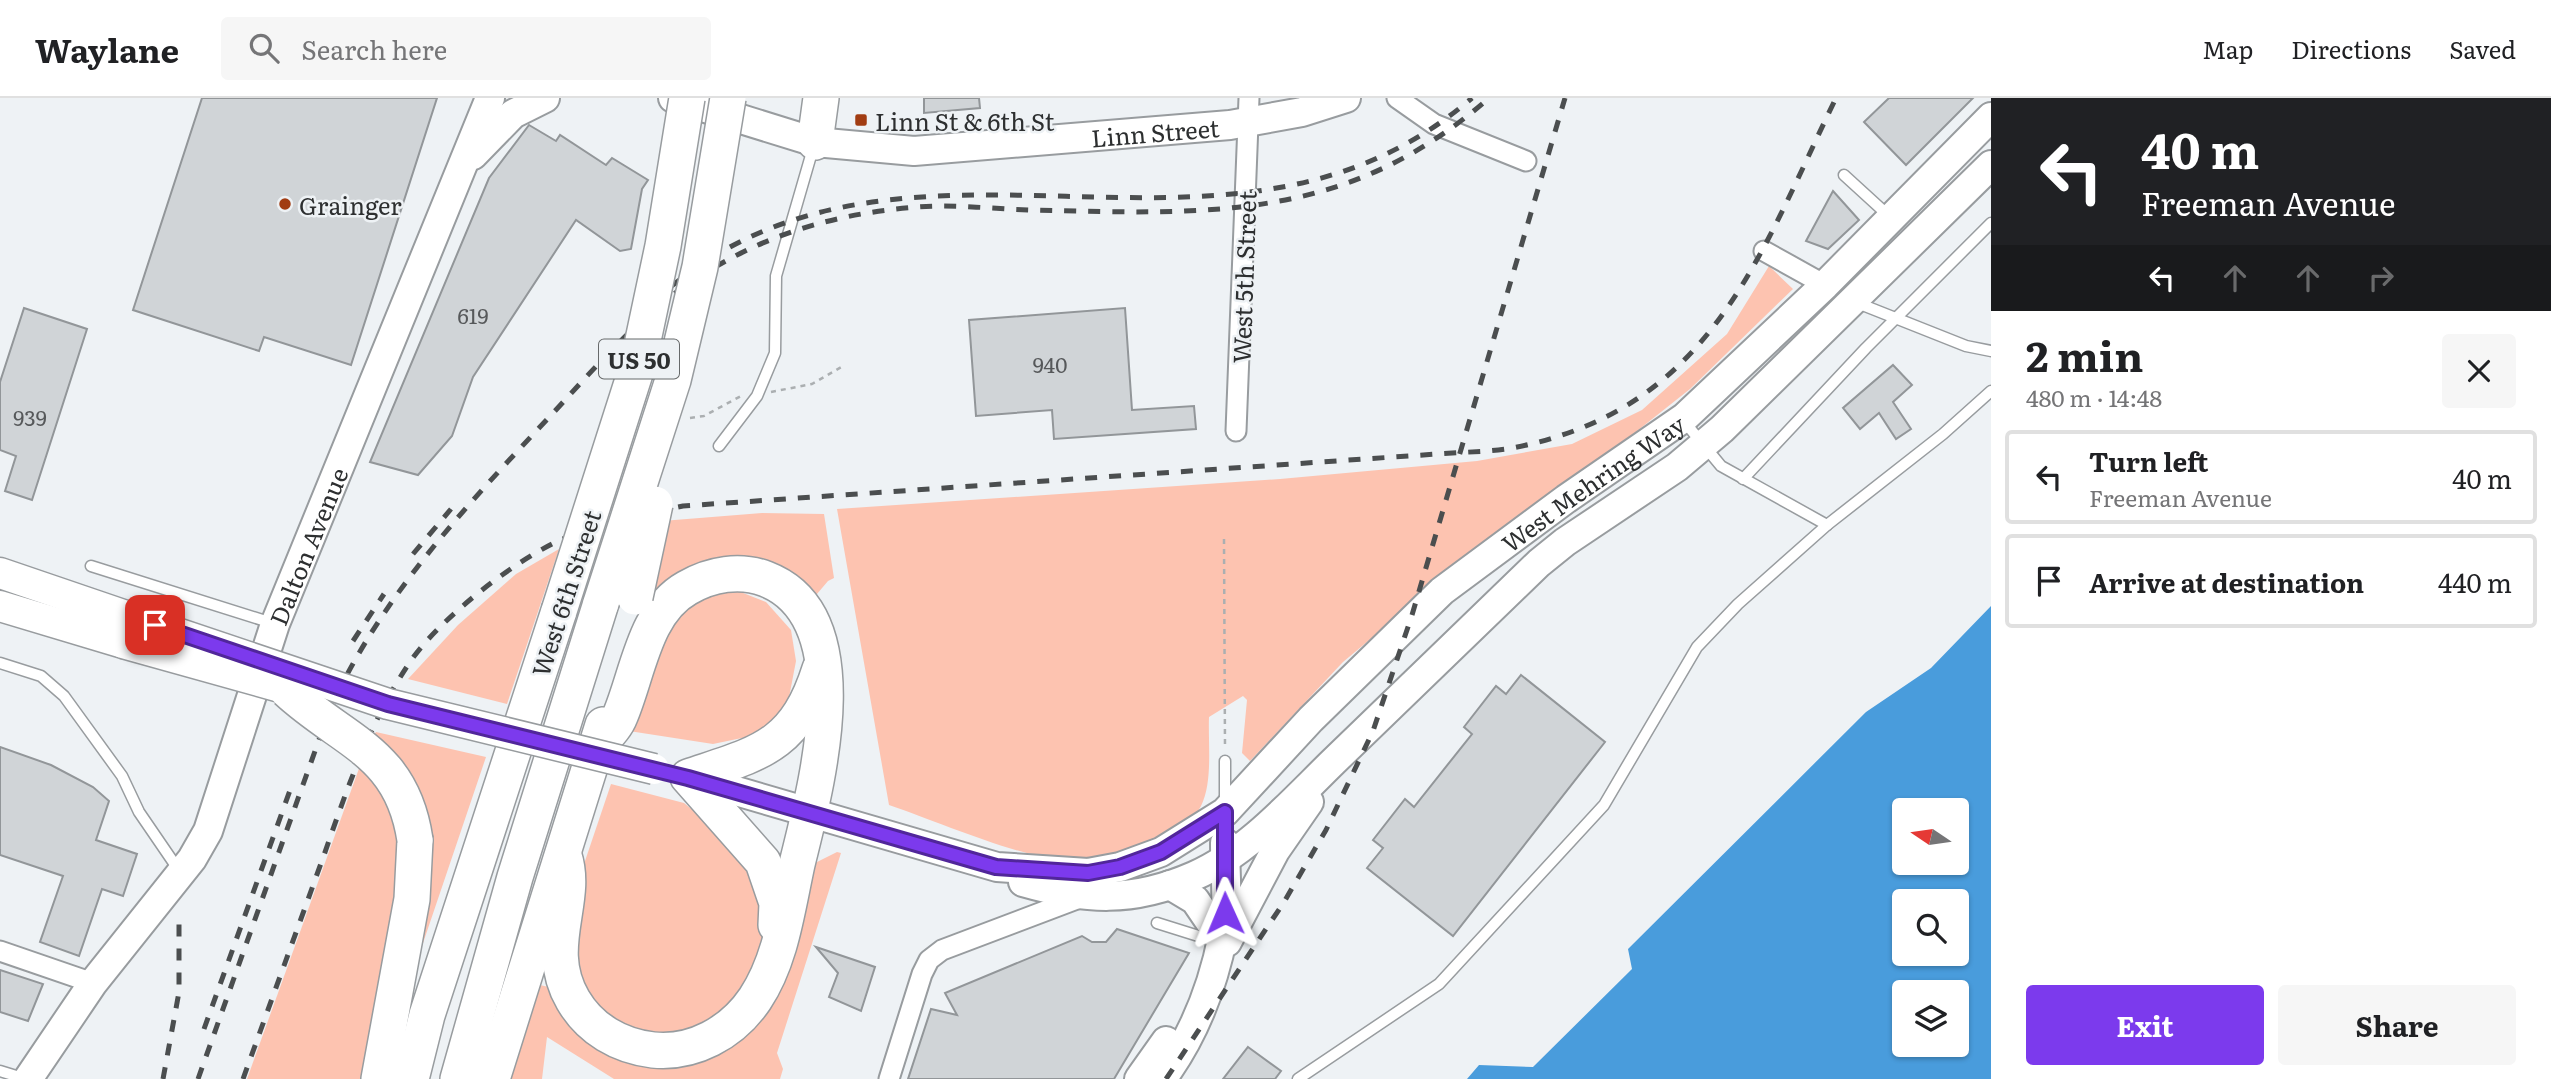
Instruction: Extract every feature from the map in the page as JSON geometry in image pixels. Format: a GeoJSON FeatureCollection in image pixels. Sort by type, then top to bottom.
{"type":"FeatureCollection","features":[{"type":"Feature","properties":{"kind":"highway","name":"West 6th Street"},"geometry":{"type":"LineString","coordinates":[[411,1079],[427,1015],[638,365],[663,247],[687,98]]}},
{"type":"Feature","properties":{"kind":"highway","name":"West 6th Street"},"geometry":{"type":"LineString","coordinates":[[458,1079],[515,877],[673,380],[700,267],[728,98]]}},
{"type":"Feature","properties":{"kind":"highway"},"geometry":{"type":"LineString","coordinates":[[815,142],[821,98]]}},
{"type":"Feature","properties":{"kind":"highway"},"geometry":{"type":"LineString","coordinates":[[492,1079],[597,746],[635,597],[672,423],[673,380]]}},
{"type":"Feature","properties":{"kind":"highway"},"geometry":{"type":"LineString","coordinates":[[564,856],[570,874],[561,921],[559,950],[563,975],[572,998],[602,1033],[642,1049],[667,1051],[694,1047],[718,1035],[740,1017],[753,1001],[776,957],[824,746],[827,707],[822,663],[815,631],[803,605],[789,592],[754,575],[730,574],[708,578],[685,589],[668,604],[655,623],[619,719],[597,746]]}},
{"type":"Feature","properties":{"kind":"highway"},"geometry":{"type":"LineString","coordinates":[[776,957],[777,903],[763,862],[688,778],[760,752],[783,737],[811,695],[822,663]]}},
{"type":"Feature","properties":{"kind":"highway"},"geometry":{"type":"LineString","coordinates":[[286,690],[309,710],[353,737],[383,765],[404,799],[415,840],[412,899],[379,1079]]}},
{"type":"Feature","properties":{"kind":"main road","name":"Dalton Avenue"},"geometry":{"type":"LineString","coordinates":[[27,1079],[93,983],[180,873],[208,831],[275,624],[490,98]]}},
{"type":"Feature","properties":{"kind":"main road"},"geometry":{"type":"LineString","coordinates":[[464,164],[513,114],[545,98]]}},
{"type":"Feature","properties":{"kind":"main road","name":"Linn Street"},"geometry":{"type":"LineString","coordinates":[[673,98],[815,142],[884,150],[934,150],[1249,110],[1302,112],[1346,98]]}},
{"type":"Feature","properties":{"kind":"main road","name":"West Mehring Way"},"geometry":{"type":"LineString","coordinates":[[996,867],[1020,881],[1083,897],[1107,897],[1170,885],[1225,870],[1539,563],[1565,542],[1668,474],[1705,443],[1852,301],[1938,193],[1991,117]]}},
{"type":"Feature","properties":{"kind":"main road","name":"West Mehring Way"},"geometry":{"type":"LineString","coordinates":[[996,867],[1088,873],[1120,867],[1161,852],[1225,812],[1311,719],[1442,591],[1566,499],[1682,419],[1825,285],[1891,218],[1991,165]]}},
{"type":"Feature","properties":{"kind":"main road"},"geometry":{"type":"LineString","coordinates":[[0,573],[127,631],[286,690],[388,704]]}},
{"type":"Feature","properties":{"kind":"main road"},"geometry":{"type":"LineString","coordinates":[[0,606],[127,631],[388,704],[654,769],[810,811],[996,867]]}},
{"type":"Feature","properties":{"kind":"main road"},"geometry":{"type":"LineString","coordinates":[[1213,970],[1282,840],[1356,740]]}},
{"type":"Feature","properties":{"kind":"main road"},"geometry":{"type":"LineString","coordinates":[[1162,1079],[1189,1035],[1223,935],[1225,812]]}},
{"type":"Feature","properties":{"kind":"main road"},"geometry":{"type":"LineString","coordinates":[[1139,1079],[1180,1019],[1195,986],[1225,870]]}},
{"type":"Feature","properties":{"kind":"main road"},"geometry":{"type":"LineString","coordinates":[[1170,885],[1195,900],[1210,932]]}},
{"type":"Feature","properties":{"kind":"street"},"geometry":{"type":"LineString","coordinates":[[815,142],[829,98]]}},
{"type":"Feature","properties":{"kind":"street"},"geometry":{"type":"LineString","coordinates":[[1397,98],[1415,114],[1434,124],[1526,161]]}},
{"type":"Feature","properties":{"kind":"street","name":"West 5th Street"},"geometry":{"type":"LineString","coordinates":[[1236,431],[1249,110]]}},
{"type":"Feature","properties":{"kind":"street"},"geometry":{"type":"LineString","coordinates":[[1764,251],[1825,285]]}},
{"type":"Feature","properties":{"kind":"street"},"geometry":{"type":"LineString","coordinates":[[889,1079],[922,974],[929,960],[960,941],[1083,897]]}},
{"type":"Feature","properties":{"kind":"street"},"geometry":{"type":"LineString","coordinates":[[0,951],[93,983]]}},
{"type":"Feature","properties":{"kind":"lane"},"geometry":{"type":"LineString","coordinates":[[719,446],[757,396],[772,363],[777,338],[774,295],[776,276],[815,142]]}},
{"type":"Feature","properties":{"kind":"lane"},"geometry":{"type":"LineString","coordinates":[[1844,175],[1891,218]]}},
{"type":"Feature","properties":{"kind":"lane"},"geometry":{"type":"LineString","coordinates":[[1743,479],[1866,348],[1898,319],[1991,223]]}},
{"type":"Feature","properties":{"kind":"lane"},"geometry":{"type":"LineString","coordinates":[[1852,301],[1966,346],[1991,351]]}},
{"type":"Feature","properties":{"kind":"lane"},"geometry":{"type":"LineString","coordinates":[[1297,1079],[1439,984],[1604,805],[1697,647],[1738,604],[1827,525],[1943,433],[1991,391]]}},
{"type":"Feature","properties":{"kind":"lane"},"geometry":{"type":"LineString","coordinates":[[1682,419],[1705,443],[1721,466],[1827,525]]}},
{"type":"Feature","properties":{"kind":"lane"},"geometry":{"type":"LineString","coordinates":[[91,566],[275,624]]}},
{"type":"Feature","properties":{"kind":"lane"},"geometry":{"type":"LineString","coordinates":[[0,663],[41,676],[64,696],[122,776],[139,812],[180,873]]}},
{"type":"Feature","properties":{"kind":"lane"},"geometry":{"type":"LineString","coordinates":[[1225,761],[1225,812]]}},
{"type":"Feature","properties":{"kind":"lane"},"geometry":{"type":"LineString","coordinates":[[1157,923],[1210,932]]}},
{"type":"Feature","properties":{"kind":"lane"},"geometry":{"type":"LineString","coordinates":[[0,1071],[27,1079]]}},
{"type":"Feature","properties":{"kind":"path"},"geometry":{"type":"LineString","coordinates":[[1224,539],[1225,761]]}},
{"type":"Feature","properties":{"kind":"shaded area"},"geometry":{"type":"Polygon","coordinates":[[[1769,266],[1793,289],[1690,389],[1608,454],[1482,546],[1343,662],[1250,761],[1242,753],[1247,700],[1243,696],[1209,717],[1209,774],[1205,796],[1197,811],[1176,829],[1148,843],[1111,855],[1086,860],[1061,860],[998,844],[889,805],[837,509],[1280,479],[1477,461],[1572,444],[1642,410],[1727,334],[1769,266]]]}},
{"type":"Feature","properties":{"kind":"shaded area"},"geometry":{"type":"Polygon","coordinates":[[[762,513],[824,514],[834,578],[828,581],[811,601],[758,566],[641,626],[662,521],[762,513]]]}},
{"type":"Feature","properties":{"kind":"shaded area"},"geometry":{"type":"Polygon","coordinates":[[[559,549],[507,704],[408,679],[458,625],[516,574],[559,549]]]}},
{"type":"Feature","properties":{"kind":"shaded area"},"geometry":{"type":"Polygon","coordinates":[[[733,589],[766,602],[791,630],[796,661],[787,708],[761,734],[713,744],[629,731],[668,620],[696,599],[733,589]]]}},
{"type":"Feature","properties":{"kind":"shaded area"},"geometry":{"type":"Polygon","coordinates":[[[376,732],[486,757],[399,1014],[422,881],[371,739],[376,732]]]}},
{"type":"Feature","properties":{"kind":"shaded area"},"geometry":{"type":"Polygon","coordinates":[[[361,763],[376,778],[395,815],[399,867],[379,1012],[366,1079],[247,1079],[361,763]]]}},
{"type":"Feature","properties":{"kind":"shaded area"},"geometry":{"type":"Polygon","coordinates":[[[611,784],[684,803],[710,824],[750,874],[762,903],[765,938],[759,965],[732,1012],[670,1045],[599,1019],[567,944],[584,864],[611,784]]]}},
{"type":"Feature","properties":{"kind":"shaded area"},"geometry":{"type":"Polygon","coordinates":[[[837,852],[841,853],[777,1053],[783,1069],[780,1079],[614,1079],[547,1037],[542,1079],[504,1079],[531,983],[553,988],[576,1020],[601,1047],[632,1064],[650,1067],[672,1065],[723,1048],[809,866],[837,852]]]}},
{"type":"Feature","properties":{"kind":"water"},"geometry":{"type":"Polygon","coordinates":[[[1991,606],[1991,1079],[1467,1079],[1479,1065],[1533,1067],[1632,969],[1628,949],[1866,712],[1931,668],[1991,606]]]}},
{"type":"Feature","properties":{"kind":"building","name":"Grainger"},"geometry":{"type":"Polygon","coordinates":[[[202,98],[437,98],[351,365],[264,337],[259,351],[133,310],[202,98]]]}},
{"type":"Feature","properties":{"kind":"building"},"geometry":{"type":"Polygon","coordinates":[[[924,98],[979,98],[980,108],[924,113],[924,98]]]}},
{"type":"Feature","properties":{"kind":"building"},"geometry":{"type":"Polygon","coordinates":[[[1889,98],[1973,98],[1906,165],[1864,122],[1889,98]]]}},
{"type":"Feature","properties":{"kind":"building"},"geometry":{"type":"Polygon","coordinates":[[[529,125],[556,141],[560,135],[606,165],[612,158],[648,180],[642,189],[631,249],[620,251],[576,220],[473,377],[452,436],[418,475],[370,462],[489,178],[529,125]]]}},
{"type":"Feature","properties":{"kind":"building"},"geometry":{"type":"Polygon","coordinates":[[[1833,191],[1859,220],[1828,249],[1806,241],[1833,191]]]}},
{"type":"Feature","properties":{"kind":"building"},"geometry":{"type":"Polygon","coordinates":[[[24,308],[87,329],[32,500],[5,491],[16,456],[0,450],[0,382],[24,308]]]}},
{"type":"Feature","properties":{"kind":"building"},"geometry":{"type":"Polygon","coordinates":[[[1125,308],[1132,410],[1194,406],[1196,429],[1054,439],[1052,410],[976,416],[969,320],[1125,308]]]}},
{"type":"Feature","properties":{"kind":"building"},"geometry":{"type":"Polygon","coordinates":[[[1893,365],[1912,385],[1893,402],[1911,429],[1896,439],[1879,413],[1860,429],[1843,408],[1893,365]]]}},
{"type":"Feature","properties":{"kind":"building"},"geometry":{"type":"Polygon","coordinates":[[[1521,675],[1605,742],[1453,936],[1367,868],[1383,848],[1373,840],[1405,799],[1414,807],[1472,734],[1464,727],[1496,686],[1506,694],[1521,675]]]}},
{"type":"Feature","properties":{"kind":"building"},"geometry":{"type":"Polygon","coordinates":[[[0,747],[51,765],[93,787],[109,801],[96,840],[137,854],[123,896],[102,889],[79,956],[40,942],[63,876],[0,855],[0,747]]]}},
{"type":"Feature","properties":{"kind":"building"},"geometry":{"type":"Polygon","coordinates":[[[1117,929],[1189,953],[1114,1079],[908,1079],[931,1009],[957,1015],[945,993],[1082,936],[1092,942],[1106,942],[1117,929]]]}},
{"type":"Feature","properties":{"kind":"building"},"geometry":{"type":"Polygon","coordinates":[[[816,947],[875,967],[861,1011],[829,997],[838,973],[816,947]]]}},
{"type":"Feature","properties":{"kind":"building"},"geometry":{"type":"Polygon","coordinates":[[[0,970],[43,984],[28,1021],[0,1012],[0,970]]]}},
{"type":"Feature","properties":{"kind":"building"},"geometry":{"type":"Polygon","coordinates":[[[1248,1047],[1281,1071],[1275,1079],[1223,1079],[1248,1047]]]}},
{"type":"Feature","properties":{"kind":"railway"},"geometry":{"type":"LineString","coordinates":[[730,247],[820,212],[914,198],[1009,195],[1201,196],[1295,185],[1385,154],[1472,98]]}},
{"type":"Feature","properties":{"kind":"railway"},"geometry":{"type":"LineString","coordinates":[[198,1079],[330,709],[375,627],[430,551],[490,481],[608,354],[666,300],[710,270],[759,245],[810,226],[862,214],[931,206],[1156,212],[1215,209],[1272,202],[1328,189],[1382,169],[1435,139],[1489,98]]}},
{"type":"Feature","properties":{"kind":"railway"},"geometry":{"type":"LineString","coordinates":[[1166,1079],[1284,902],[1326,830],[1373,731],[1412,615],[1565,98]]}},
{"type":"Feature","properties":{"kind":"railway"},"geometry":{"type":"LineString","coordinates":[[243,1079],[351,780],[371,732],[396,685],[423,645],[459,609],[480,591],[546,547],[594,527],[683,506],[1494,450],[1512,448],[1580,429],[1636,400],[1681,363],[1719,319],[1752,269],[1836,98]]}},
{"type":"Feature","properties":{"kind":"railway"},"geometry":{"type":"LineString","coordinates":[[652,300],[692,271]]}},
{"type":"Feature","properties":{"kind":"railway"},"geometry":{"type":"LineString","coordinates":[[413,554],[451,509]]}},
{"type":"Feature","properties":{"kind":"railway"},"geometry":{"type":"LineString","coordinates":[[353,641],[384,594]]}},
{"type":"Feature","properties":{"kind":"railway"},"geometry":{"type":"LineString","coordinates":[[204,1029],[293,782]]}},
{"type":"Feature","properties":{"kind":"railway"},"geometry":{"type":"LineString","coordinates":[[163,1079],[179,992],[179,922]]}},
{"type":"Feature","properties":{"kind":"place","name":"Linn St & 6th St"},"geometry":{"type":"Point","coordinates":[861,120]}},
{"type":"Feature","properties":{"kind":"place","name":"Grainger"},"geometry":{"type":"Point","coordinates":[285,204]}},
{"type":"Feature","properties":{"kind":"route"},"geometry":{"type":"LineString","coordinates":[[155,625],[388,704],[688,778],[810,811],[996,867],[1088,873],[1120,867],[1161,852],[1225,812],[1225,913]]}}]}
